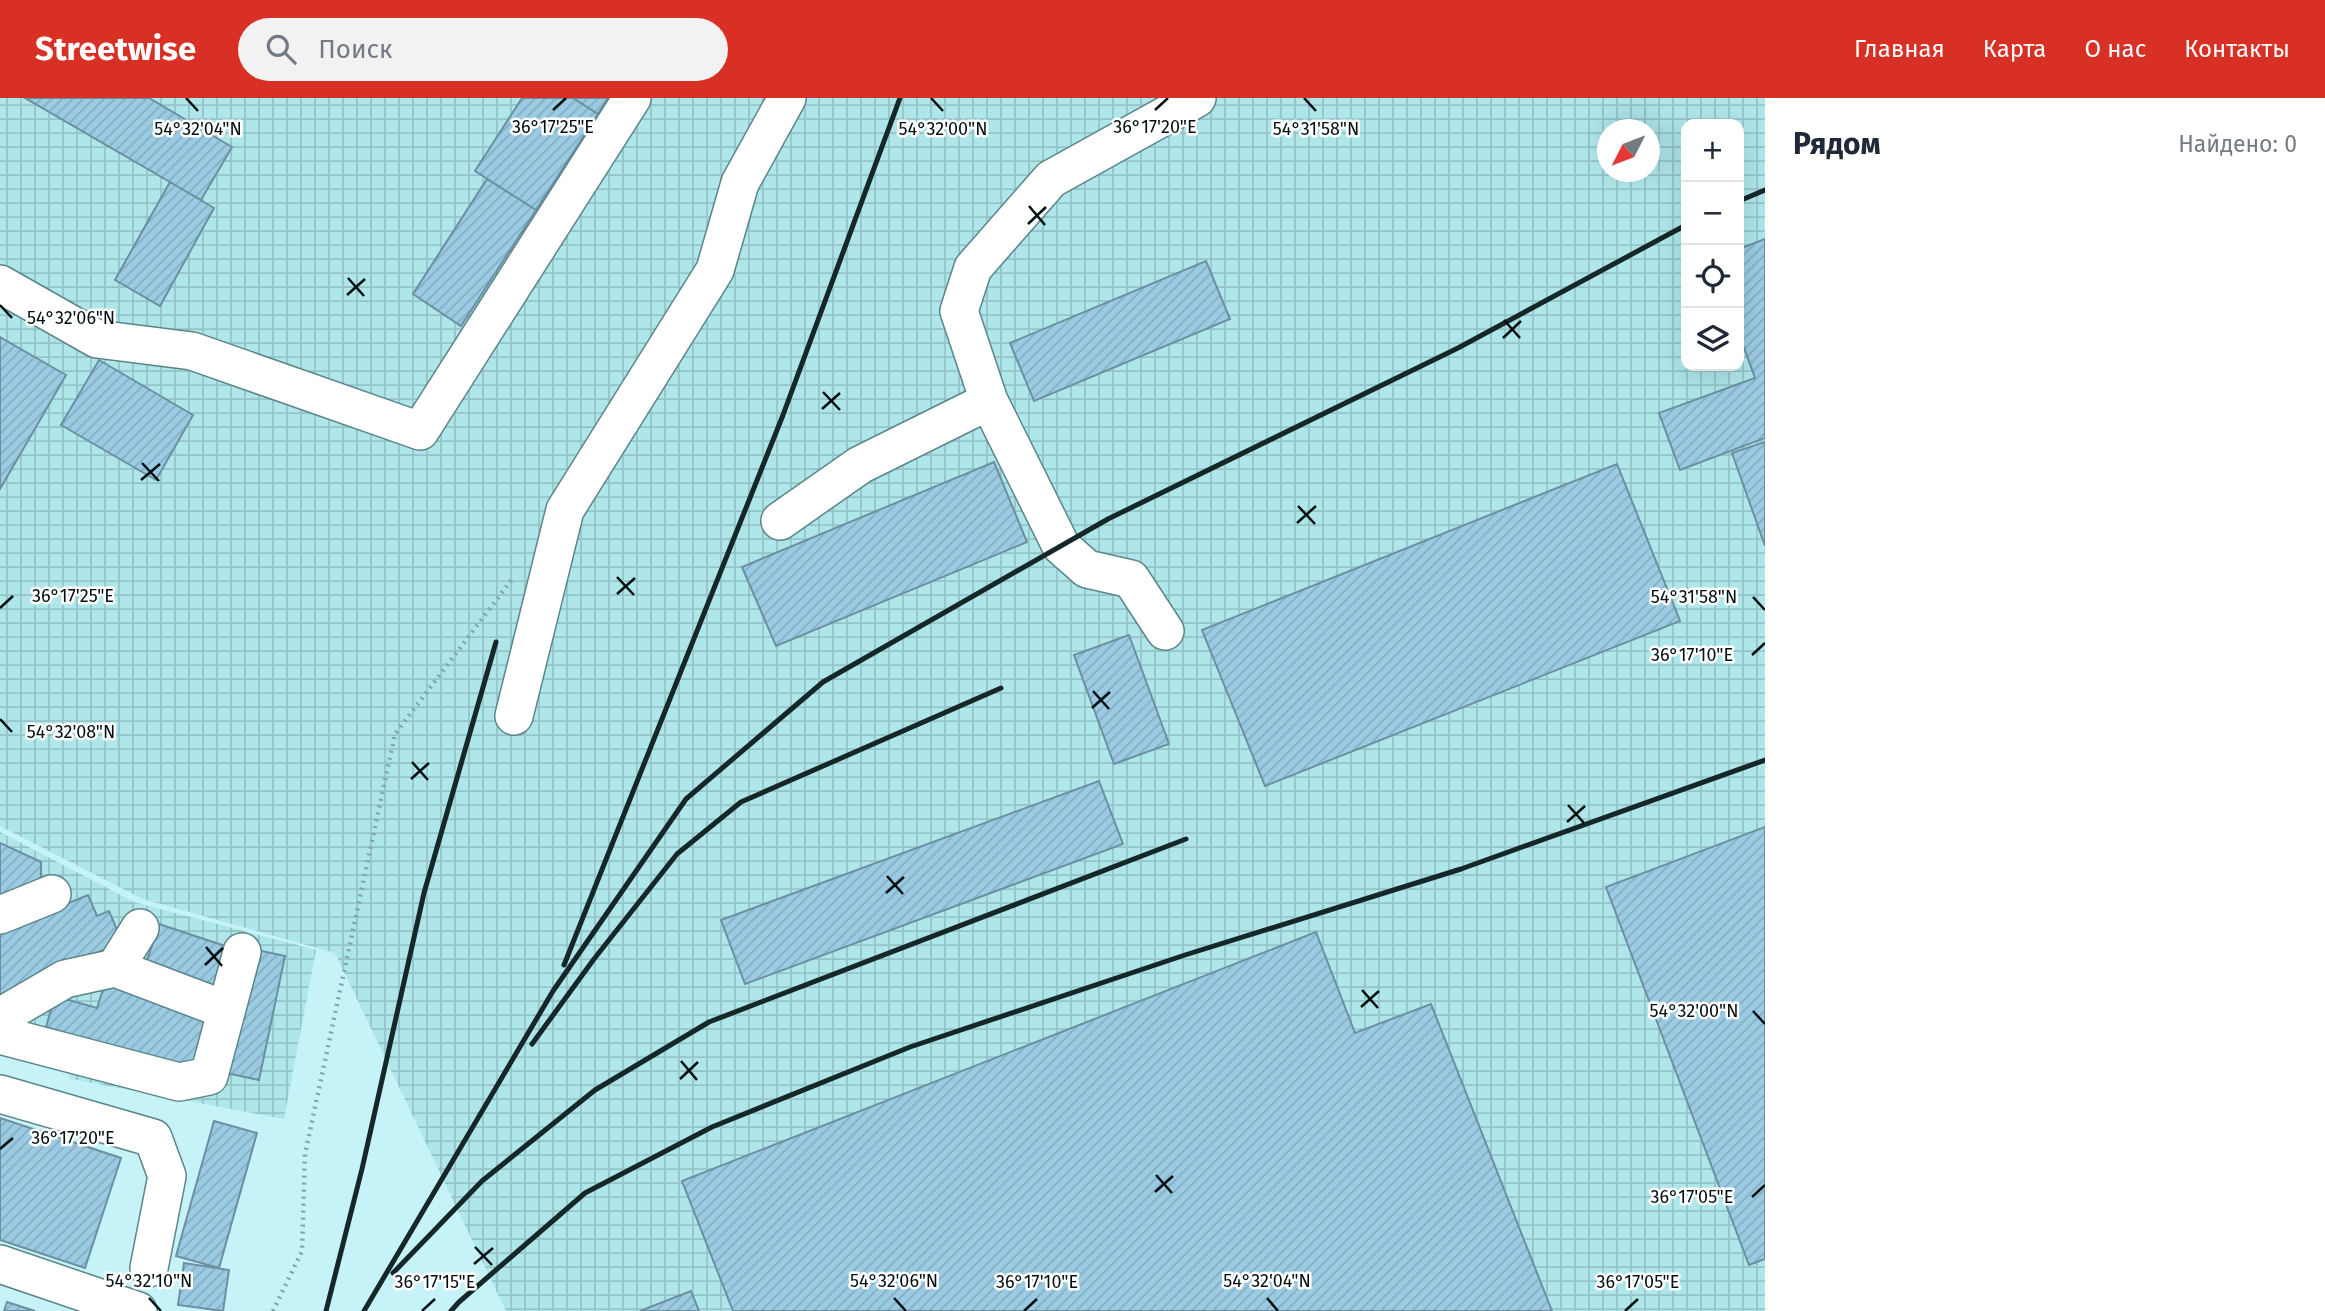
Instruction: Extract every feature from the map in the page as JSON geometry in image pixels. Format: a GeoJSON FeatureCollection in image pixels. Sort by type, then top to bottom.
{"type":"FeatureCollection","features":[{"type":"Feature","properties":{"kind":"lane"},"geometry":{"type":"LineString","coordinates":[[0,284],[97,339],[192,351],[420,431],[632,98]]}},
{"type":"Feature","properties":{"kind":"lane"},"geometry":{"type":"LineString","coordinates":[[514,716],[565,510],[715,270],[740,183],[787,98]]}},
{"type":"Feature","properties":{"kind":"lane"},"geometry":{"type":"LineString","coordinates":[[1165,631],[1131,579],[1087,569],[1061,546],[989,401],[960,311],[973,268],[1051,179],[1197,98]]}},
{"type":"Feature","properties":{"kind":"lane"},"geometry":{"type":"LineString","coordinates":[[780,521],[860,465],[989,401]]}},
{"type":"Feature","properties":{"kind":"lane"},"geometry":{"type":"LineString","coordinates":[[0,915],[52,894]]}},
{"type":"Feature","properties":{"kind":"lane"},"geometry":{"type":"LineString","coordinates":[[115,968],[140,928]]}},
{"type":"Feature","properties":{"kind":"lane"},"geometry":{"type":"LineString","coordinates":[[0,1035],[179,1082],[209,1076],[242,952]]}},
{"type":"Feature","properties":{"kind":"lane"},"geometry":{"type":"LineString","coordinates":[[0,1017],[65,979],[115,968],[226,1010]]}},
{"type":"Feature","properties":{"kind":"lane"},"geometry":{"type":"LineString","coordinates":[[0,1094],[153,1138],[167,1176],[149,1268]]}},
{"type":"Feature","properties":{"kind":"lane"},"geometry":{"type":"LineString","coordinates":[[0,1264],[134,1310]]}},
{"type":"Feature","properties":{"kind":"path"},"geometry":{"type":"LineString","coordinates":[[273,1311],[302,1251],[305,1154],[395,734],[516,574]]}},
{"type":"Feature","properties":{"kind":"shaded area"},"geometry":{"type":"Polygon","coordinates":[[[0,98],[1765,98],[1765,1311],[506,1311],[335,953],[143,899],[0,826],[0,98]]]}},
{"type":"Feature","properties":{"kind":"shaded area"},"geometry":{"type":"Polygon","coordinates":[[[0,832],[134,902],[316,950],[284,1119],[71,1079],[63,1066],[0,1052],[0,832]]]}},
{"type":"Feature","properties":{"kind":"building"},"geometry":{"type":"Polygon","coordinates":[[[25,98],[149,98],[232,147],[201,200],[25,98]]]}},
{"type":"Feature","properties":{"kind":"building"},"geometry":{"type":"Polygon","coordinates":[[[522,98],[573,98],[598,114],[536,210],[475,171],[522,98]]]}},
{"type":"Feature","properties":{"kind":"building"},"geometry":{"type":"Polygon","coordinates":[[[573,98],[608,98],[598,114],[573,98]]]}},
{"type":"Feature","properties":{"kind":"building"},"geometry":{"type":"Polygon","coordinates":[[[487,179],[536,210],[461,326],[413,294],[487,179]]]}},
{"type":"Feature","properties":{"kind":"building"},"geometry":{"type":"Polygon","coordinates":[[[170,182],[214,208],[160,306],[115,280],[170,182]]]}},
{"type":"Feature","properties":{"kind":"building"},"geometry":{"type":"Polygon","coordinates":[[[1765,239],[1765,438],[1680,470],[1659,413],[1755,378],[1744,348],[1744,247],[1765,239]]]}},
{"type":"Feature","properties":{"kind":"building"},"geometry":{"type":"Polygon","coordinates":[[[1206,261],[1230,319],[1034,401],[1010,343],[1206,261]]]}},
{"type":"Feature","properties":{"kind":"building"},"geometry":{"type":"Polygon","coordinates":[[[0,337],[66,375],[0,489],[0,337]]]}},
{"type":"Feature","properties":{"kind":"building"},"geometry":{"type":"Polygon","coordinates":[[[99,360],[193,415],[156,480],[61,425],[99,360]]]}},
{"type":"Feature","properties":{"kind":"building"},"geometry":{"type":"Polygon","coordinates":[[[1765,442],[1765,546],[1732,453],[1765,442]]]}},
{"type":"Feature","properties":{"kind":"building"},"geometry":{"type":"Polygon","coordinates":[[[994,462],[1027,542],[776,646],[742,567],[994,462]]]}},
{"type":"Feature","properties":{"kind":"building"},"geometry":{"type":"Polygon","coordinates":[[[1617,464],[1680,621],[1265,786],[1202,630],[1617,464]]]}},
{"type":"Feature","properties":{"kind":"building"},"geometry":{"type":"Polygon","coordinates":[[[1129,635],[1169,744],[1114,764],[1074,655],[1129,635]]]}},
{"type":"Feature","properties":{"kind":"building"},"geometry":{"type":"Polygon","coordinates":[[[1099,781],[1123,844],[745,984],[721,920],[1099,781]]]}},
{"type":"Feature","properties":{"kind":"building"},"geometry":{"type":"Polygon","coordinates":[[[1765,827],[1765,1259],[1749,1265],[1606,887],[1765,827]]]}},
{"type":"Feature","properties":{"kind":"building"},"geometry":{"type":"Polygon","coordinates":[[[0,843],[41,862],[41,886],[0,896],[0,843]]]}},
{"type":"Feature","properties":{"kind":"building"},"geometry":{"type":"Polygon","coordinates":[[[88,895],[97,916],[109,911],[122,941],[0,999],[0,931],[88,895]]]}},
{"type":"Feature","properties":{"kind":"building"},"geometry":{"type":"Polygon","coordinates":[[[159,924],[228,947],[215,986],[146,964],[159,924]]]}},
{"type":"Feature","properties":{"kind":"building"},"geometry":{"type":"Polygon","coordinates":[[[1316,932],[1355,1033],[1431,1004],[1552,1311],[733,1311],[682,1181],[1316,932]]]}},
{"type":"Feature","properties":{"kind":"building"},"geometry":{"type":"Polygon","coordinates":[[[253,949],[285,956],[259,1080],[226,1073],[253,949]]]}},
{"type":"Feature","properties":{"kind":"building"},"geometry":{"type":"Polygon","coordinates":[[[105,983],[210,1014],[193,1071],[46,1027],[55,996],[97,1008],[105,983]]]}},
{"type":"Feature","properties":{"kind":"building"},"geometry":{"type":"Polygon","coordinates":[[[0,1118],[121,1158],[85,1268],[0,1240],[0,1118]]]}},
{"type":"Feature","properties":{"kind":"building"},"geometry":{"type":"Polygon","coordinates":[[[214,1121],[257,1133],[219,1268],[176,1256],[214,1121]]]}},
{"type":"Feature","properties":{"kind":"building"},"geometry":{"type":"Polygon","coordinates":[[[184,1263],[229,1270],[223,1311],[178,1305],[184,1263]]]}},
{"type":"Feature","properties":{"kind":"building"},"geometry":{"type":"Polygon","coordinates":[[[691,1291],[699,1311],[640,1311],[691,1291]]]}},
{"type":"Feature","properties":{"kind":"building"},"geometry":{"type":"Polygon","coordinates":[[[7,1302],[35,1311],[4,1311],[7,1302]]]}},
{"type":"Feature","properties":{"kind":"railway"},"geometry":{"type":"LineString","coordinates":[[564,965],[783,415],[900,98]]}},
{"type":"Feature","properties":{"kind":"railway"},"geometry":{"type":"LineString","coordinates":[[1744,199],[1765,190]]}},
{"type":"Feature","properties":{"kind":"railway"},"geometry":{"type":"LineString","coordinates":[[364,1311],[553,991],[686,799],[823,682],[1108,519],[1458,348],[1681,228]]}},
{"type":"Feature","properties":{"kind":"railway"},"geometry":{"type":"LineString","coordinates":[[326,1311],[362,1169],[424,893],[496,642]]}},
{"type":"Feature","properties":{"kind":"railway"},"geometry":{"type":"LineString","coordinates":[[532,1044],[594,959],[677,854],[741,802],[1001,688]]}},
{"type":"Feature","properties":{"kind":"railway"},"geometry":{"type":"LineString","coordinates":[[451,1311],[585,1193],[712,1127],[910,1047],[1185,955],[1461,869],[1765,760]]}},
{"type":"Feature","properties":{"kind":"railway"},"geometry":{"type":"LineString","coordinates":[[393,1273],[482,1181],[595,1090],[709,1022],[1186,839]]}}]}
